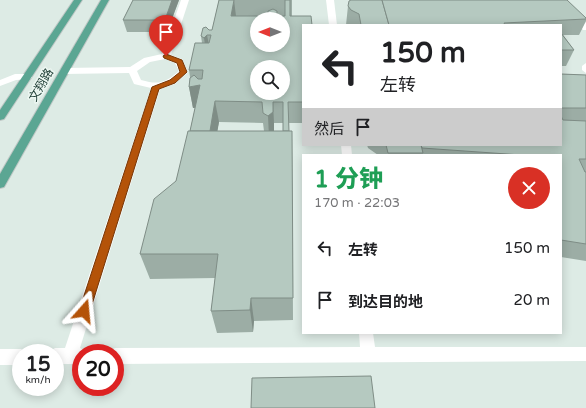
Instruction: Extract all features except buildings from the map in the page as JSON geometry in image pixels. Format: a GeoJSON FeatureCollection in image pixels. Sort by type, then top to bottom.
{"type":"FeatureCollection","features":[{"type":"Feature","properties":{"kind":"main road","name":"文翔路"},"geometry":{"type":"LineString","coordinates":[[0,117],[78,0]]}},
{"type":"Feature","properties":{"kind":"main road","name":"文翔路"},"geometry":{"type":"LineString","coordinates":[[0,184],[105,0]]}},
{"type":"Feature","properties":{"kind":"lane"},"geometry":{"type":"LineString","coordinates":[[166,56],[185,0]]}},
{"type":"Feature","properties":{"kind":"lane"},"geometry":{"type":"LineString","coordinates":[[330,0],[333,24]]}},
{"type":"Feature","properties":{"kind":"lane"},"geometry":{"type":"LineString","coordinates":[[562,0],[586,28]]}},
{"type":"Feature","properties":{"kind":"lane"},"geometry":{"type":"LineString","coordinates":[[64,71],[132,70],[148,60],[166,56],[179,62],[184,72],[172,82],[156,87],[137,82],[132,70]]}},
{"type":"Feature","properties":{"kind":"lane"},"geometry":{"type":"LineString","coordinates":[[0,83],[15,77],[27,77]]}},
{"type":"Feature","properties":{"kind":"lane"},"geometry":{"type":"LineString","coordinates":[[69,356],[156,87]]}},
{"type":"Feature","properties":{"kind":"lane"},"geometry":{"type":"LineString","coordinates":[[366,334],[368,355]]}},
{"type":"Feature","properties":{"kind":"lane"},"geometry":{"type":"LineString","coordinates":[[124,356],[586,354]]}},
{"type":"Feature","properties":{"kind":"lane"},"geometry":{"type":"LineString","coordinates":[[0,357],[12,357]]}},
{"type":"Feature","properties":{"kind":"route"},"geometry":{"type":"LineString","coordinates":[[84,311],[156,87],[172,82],[184,72],[179,62],[166,56]]}}]}
